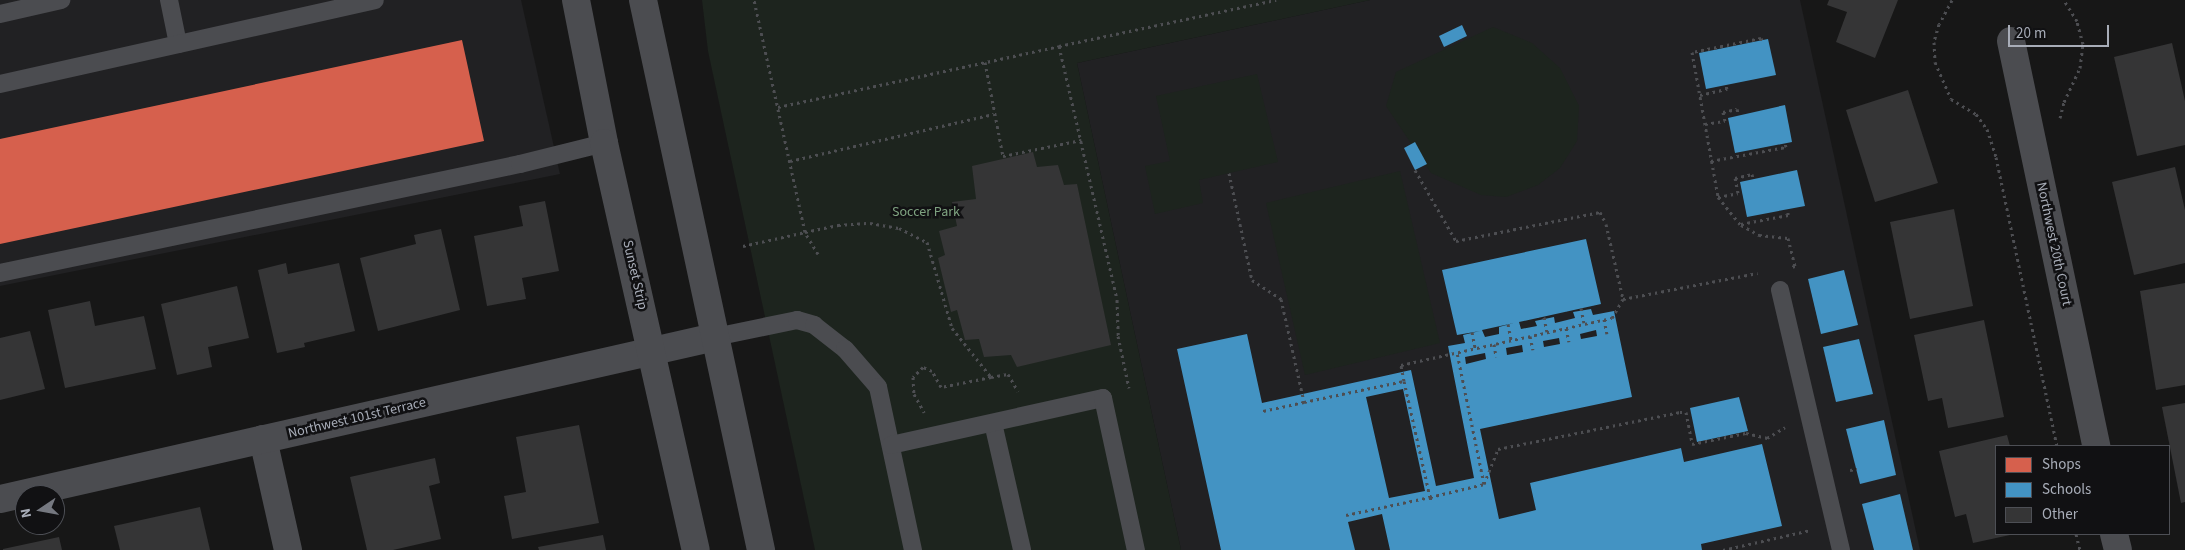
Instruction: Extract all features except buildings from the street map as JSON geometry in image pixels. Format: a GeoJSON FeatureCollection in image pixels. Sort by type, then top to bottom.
{"type":"FeatureCollection","features":[{"type":"Feature","properties":{"kind":"street","name":"Sunset Strip"},"geometry":{"type":"LineString","coordinates":[[576,0],[604,143],[653,350],[696,550]]}},
{"type":"Feature","properties":{"kind":"street"},"geometry":{"type":"LineString","coordinates":[[643,0],[761,550]]}},
{"type":"Feature","properties":{"kind":"street","name":"Northwest 20th Court"},"geometry":{"type":"LineString","coordinates":[[2011,41],[2096,445]]}},
{"type":"Feature","properties":{"kind":"street","name":"Northwest 101st Terrace"},"geometry":{"type":"LineString","coordinates":[[0,500],[715,337]]}},
{"type":"Feature","properties":{"kind":"street"},"geometry":{"type":"LineString","coordinates":[[263,439],[288,550]]}},
{"type":"Feature","properties":{"kind":"street"},"geometry":{"type":"LineString","coordinates":[[2114,535],[2118,550]]}},
{"type":"Feature","properties":{"kind":"lane"},"geometry":{"type":"LineString","coordinates":[[0,14],[61,0]]}},
{"type":"Feature","properties":{"kind":"lane"},"geometry":{"type":"LineString","coordinates":[[169,0],[178,44]]}},
{"type":"Feature","properties":{"kind":"lane"},"geometry":{"type":"LineString","coordinates":[[0,84],[375,0]]}},
{"type":"Feature","properties":{"kind":"lane"},"geometry":{"type":"LineString","coordinates":[[0,273],[511,166],[604,143]]}},
{"type":"Feature","properties":{"kind":"lane"},"geometry":{"type":"LineString","coordinates":[[1780,290],[1807,414],[1840,550]]}},
{"type":"Feature","properties":{"kind":"lane"},"geometry":{"type":"LineString","coordinates":[[715,337],[797,320],[814,325],[845,349],[878,387],[913,550]]}},
{"type":"Feature","properties":{"kind":"lane"},"geometry":{"type":"LineString","coordinates":[[891,446],[1104,398],[1136,550]]}},
{"type":"Feature","properties":{"kind":"lane"},"geometry":{"type":"LineString","coordinates":[[994,423],[1022,550]]}},
{"type":"Feature","properties":{"kind":"path"},"geometry":{"type":"LineString","coordinates":[[754,0],[806,232],[818,254]]}},
{"type":"Feature","properties":{"kind":"path"},"geometry":{"type":"LineString","coordinates":[[778,107],[1276,0]]}},
{"type":"Feature","properties":{"kind":"path"},"geometry":{"type":"LineString","coordinates":[[1952,0],[1939,24],[1934,42],[1935,62],[1942,84],[1951,99],[1976,114],[1987,129],[1996,157],[2057,445]]}},
{"type":"Feature","properties":{"kind":"path"},"geometry":{"type":"LineString","coordinates":[[2059,125],[2064,102],[2080,68],[2083,44],[2077,21],[2064,0]]}},
{"type":"Feature","properties":{"kind":"path"},"geometry":{"type":"LineString","coordinates":[[1762,40],[1761,38],[1692,52],[1718,197],[1740,224],[1759,235],[1788,238],[1795,266],[1788,267]]}},
{"type":"Feature","properties":{"kind":"path"},"geometry":{"type":"LineString","coordinates":[[1059,46],[1117,300],[1118,336],[1130,396]]}},
{"type":"Feature","properties":{"kind":"path"},"geometry":{"type":"LineString","coordinates":[[984,62],[1003,156],[1081,140]]}},
{"type":"Feature","properties":{"kind":"path"},"geometry":{"type":"LineString","coordinates":[[1700,95],[1727,89],[1726,85]]}},
{"type":"Feature","properties":{"kind":"path"},"geometry":{"type":"LineString","coordinates":[[1705,124],[1725,121],[1723,112],[1737,109],[1738,115]]}},
{"type":"Feature","properties":{"kind":"path"},"geometry":{"type":"LineString","coordinates":[[790,161],[994,114]]}},
{"type":"Feature","properties":{"kind":"path"},"geometry":{"type":"LineString","coordinates":[[1711,162],[1786,147],[1785,143]]}},
{"type":"Feature","properties":{"kind":"path"},"geometry":{"type":"LineString","coordinates":[[1415,170],[1456,240],[1600,212],[1606,224],[1623,299],[1612,318],[1401,365],[1432,503]]}},
{"type":"Feature","properties":{"kind":"path"},"geometry":{"type":"LineString","coordinates":[[1229,173],[1252,280],[1281,299],[1304,402]]}},
{"type":"Feature","properties":{"kind":"path"},"geometry":{"type":"LineString","coordinates":[[1718,197],[1738,193],[1735,178],[1752,174],[1753,179]]}},
{"type":"Feature","properties":{"kind":"path"},"geometry":{"type":"LineString","coordinates":[[1740,224],[1788,215],[1788,209]]}},
{"type":"Feature","properties":{"kind":"path"},"geometry":{"type":"LineString","coordinates":[[743,246],[838,225],[870,223],[899,228],[928,242],[952,328],[991,377],[941,387],[932,371],[923,367],[913,377],[914,394],[924,413],[934,416]]}},
{"type":"Feature","properties":{"kind":"path"},"geometry":{"type":"LineString","coordinates":[[1623,299],[1763,272]]}},
{"type":"Feature","properties":{"kind":"path"},"geometry":{"type":"LineString","coordinates":[[1581,308],[1584,324]]}},
{"type":"Feature","properties":{"kind":"path"},"geometry":{"type":"LineString","coordinates":[[1544,317],[1547,332]]}},
{"type":"Feature","properties":{"kind":"path"},"geometry":{"type":"LineString","coordinates":[[1604,319],[1607,334]]}},
{"type":"Feature","properties":{"kind":"path"},"geometry":{"type":"LineString","coordinates":[[1508,324],[1511,340]]}},
{"type":"Feature","properties":{"kind":"path"},"geometry":{"type":"LineString","coordinates":[[1566,328],[1569,342]]}},
{"type":"Feature","properties":{"kind":"path"},"geometry":{"type":"LineString","coordinates":[[1472,332],[1475,348]]}},
{"type":"Feature","properties":{"kind":"path"},"geometry":{"type":"LineString","coordinates":[[1530,336],[1532,350]]}},
{"type":"Feature","properties":{"kind":"path"},"geometry":{"type":"LineString","coordinates":[[1494,344],[1496,357]]}},
{"type":"Feature","properties":{"kind":"path"},"geometry":{"type":"LineString","coordinates":[[1457,352],[1484,484]]}},
{"type":"Feature","properties":{"kind":"path"},"geometry":{"type":"LineString","coordinates":[[1264,411],[1404,381]]}},
{"type":"Feature","properties":{"kind":"path"},"geometry":{"type":"LineString","coordinates":[[1484,484],[1498,450],[1686,412],[1692,444],[1746,433],[1767,438],[1807,414]]}},
{"type":"Feature","properties":{"kind":"path"},"geometry":{"type":"LineString","coordinates":[[1850,470],[1857,468]]}},
{"type":"Feature","properties":{"kind":"path"},"geometry":{"type":"LineString","coordinates":[[1346,515],[1484,484]]}},
{"type":"Feature","properties":{"kind":"path"},"geometry":{"type":"LineString","coordinates":[[1722,550],[1834,524]]}},
{"type":"Feature","properties":{"kind":"path"},"geometry":{"type":"LineString","coordinates":[[2076,535],[2080,550]]}},
{"type":"Feature","properties":{"kind":"shaded area"},"geometry":{"type":"Polygon","coordinates":[[[0,0],[521,0],[560,174],[0,286],[0,0]]]}},
{"type":"Feature","properties":{"kind":"shaded area"},"geometry":{"type":"Polygon","coordinates":[[[1370,0],[1800,0],[1920,550],[1181,550],[1077,63],[1370,0]]]}},
{"type":"Feature","properties":{"kind":"green space","name":"Soccer Park"},"geometry":{"type":"Polygon","coordinates":[[[702,0],[1370,0],[1077,63],[1181,550],[815,550],[708,51],[702,0]]]}},
{"type":"Feature","properties":{"kind":"green space"},"geometry":{"type":"Polygon","coordinates":[[[1493,27],[1532,43],[1560,68],[1579,106],[1577,141],[1560,168],[1538,185],[1506,197],[1481,195],[1431,173],[1386,106],[1396,72],[1493,27]]]}},
{"type":"Feature","properties":{"kind":"green space"},"geometry":{"type":"Polygon","coordinates":[[[1257,74],[1278,162],[1199,180],[1203,203],[1155,214],[1145,166],[1170,161],[1156,96],[1257,74]]]}},
{"type":"Feature","properties":{"kind":"green space"},"geometry":{"type":"Polygon","coordinates":[[[1400,171],[1440,343],[1305,375],[1266,203],[1400,171]]]}}]}
